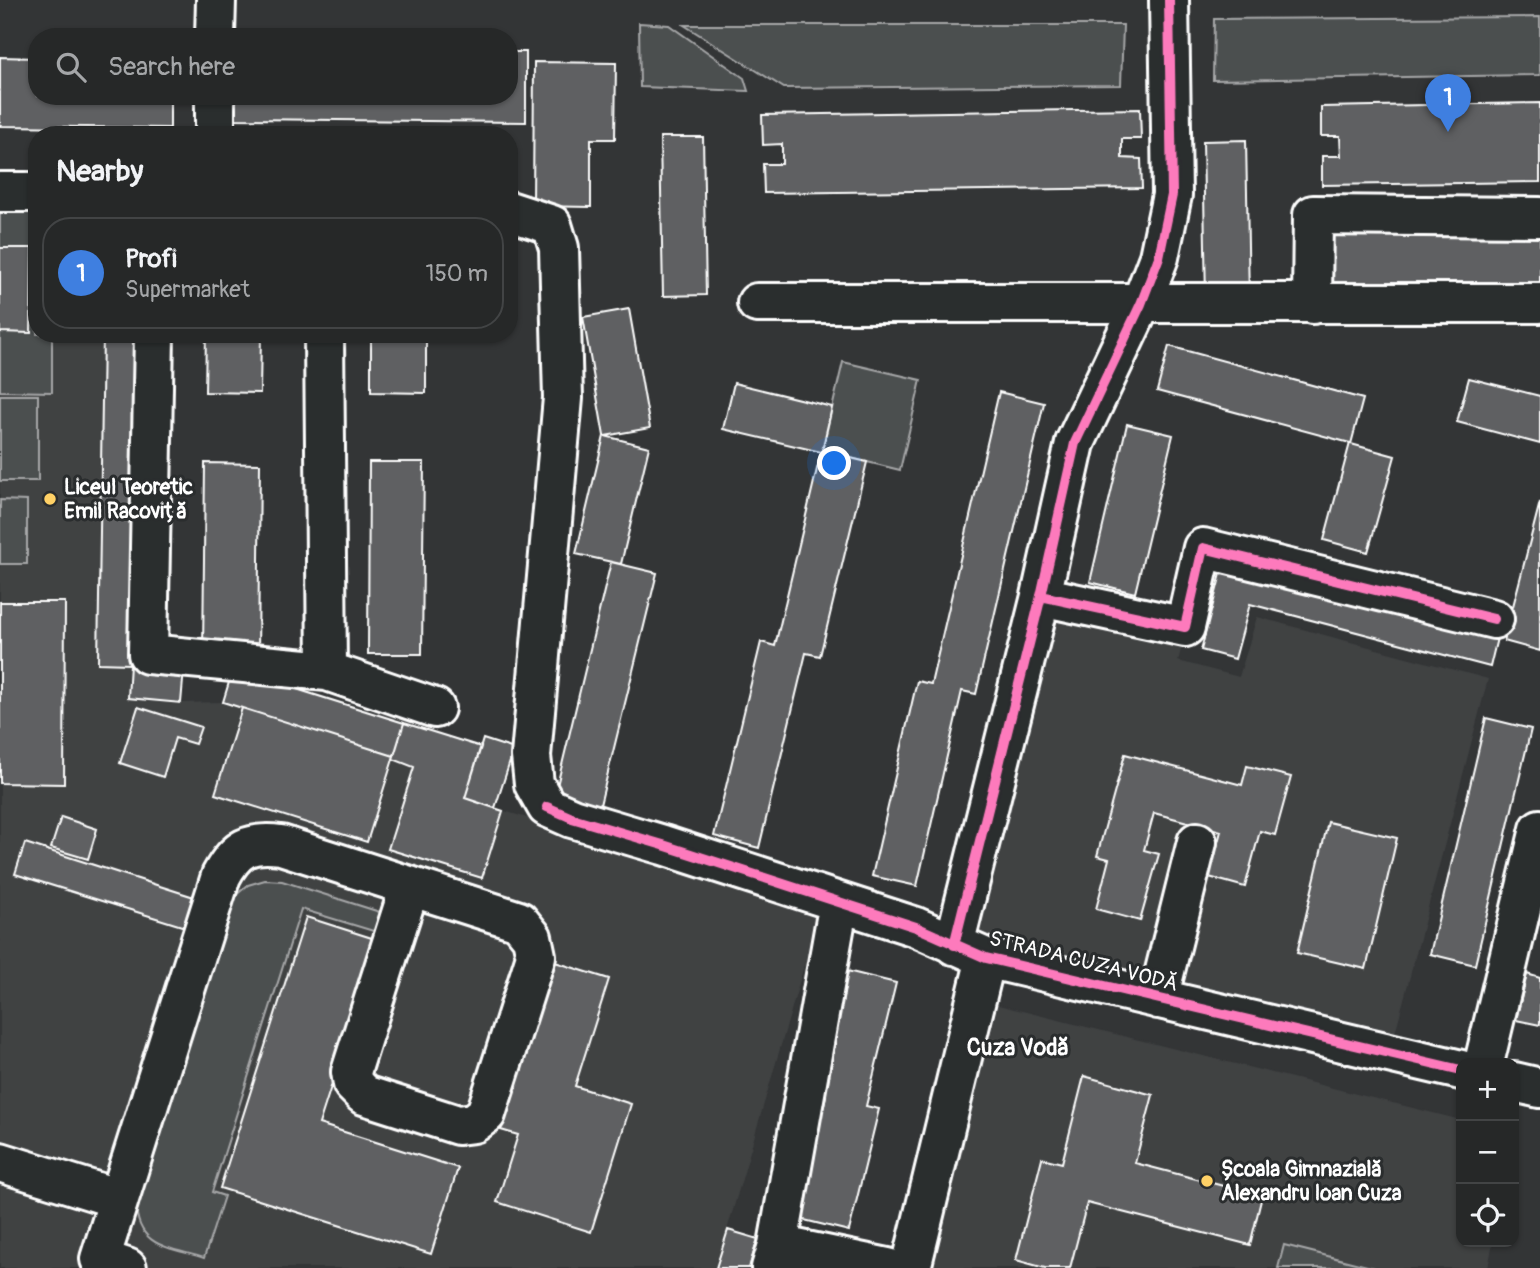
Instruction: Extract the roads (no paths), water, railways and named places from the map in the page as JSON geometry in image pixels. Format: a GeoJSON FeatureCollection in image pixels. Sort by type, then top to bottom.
{"type":"FeatureCollection","features":[{"type":"Feature","properties":{"kind":"street"},"geometry":{"type":"LineString","coordinates":[[215,28],[216,0]]}},
{"type":"Feature","properties":{"kind":"street"},"geometry":{"type":"LineString","coordinates":[[911,1268],[970,952],[1041,596],[1075,443],[1141,304],[1159,257],[1172,195],[1169,0]]}},
{"type":"Feature","properties":{"kind":"street"},"geometry":{"type":"LineString","coordinates":[[215,105],[215,126]]}},
{"type":"Feature","properties":{"kind":"street"},"geometry":{"type":"LineString","coordinates":[[0,192],[28,192]]}},
{"type":"Feature","properties":{"kind":"street","name":"STRADA CUZA VODĂ"},"geometry":{"type":"LineString","coordinates":[[518,214],[552,225],[559,248],[563,398],[531,756],[534,784],[547,807],[572,818],[916,927],[970,952],[1456,1069]]}},
{"type":"Feature","properties":{"kind":"street"},"geometry":{"type":"LineString","coordinates":[[1312,304],[1312,215],[1540,217]]}},
{"type":"Feature","properties":{"kind":"street"},"geometry":{"type":"LineString","coordinates":[[757,303],[1540,303]]}},
{"type":"Feature","properties":{"kind":"street"},"geometry":{"type":"LineString","coordinates":[[154,343],[148,654],[327,671],[435,708]]}},
{"type":"Feature","properties":{"kind":"street"},"geometry":{"type":"LineString","coordinates":[[324,343],[327,671]]}},
{"type":"Feature","properties":{"kind":"street"},"geometry":{"type":"LineString","coordinates":[[1041,596],[1185,628],[1203,548],[1494,620]]}},
{"type":"Feature","properties":{"kind":"street"},"geometry":{"type":"LineString","coordinates":[[1486,1058],[1540,829]]}},
{"type":"Feature","properties":{"kind":"street"},"geometry":{"type":"LineString","coordinates":[[1158,999],[1197,842]]}},
{"type":"Feature","properties":{"kind":"street"},"geometry":{"type":"LineString","coordinates":[[127,1268],[100,1259],[221,876],[230,860],[244,847],[263,843],[281,845],[410,886],[519,921],[532,937],[536,956],[486,1114],[474,1123],[458,1125],[364,1095],[353,1084],[351,1072],[410,886]]}},
{"type":"Feature","properties":{"kind":"street"},"geometry":{"type":"LineString","coordinates":[[839,902],[774,1256],[888,1268]]}},
{"type":"Feature","properties":{"kind":"street"},"geometry":{"type":"LineString","coordinates":[[1519,1083],[1540,1088]]}},
{"type":"Feature","properties":{"kind":"street"},"geometry":{"type":"LineString","coordinates":[[0,1161],[119,1199]]}},
{"type":"Feature","properties":{"kind":"place","name":"Profi"},"geometry":{"type":"Point","coordinates":[1448,132]}},
{"type":"Feature","properties":{"kind":"place","name":"Liceul Teoretic Emil Racoviță"},"geometry":{"type":"Point","coordinates":[50,499]}},
{"type":"Feature","properties":{"kind":"place","name":"Școala Gimnazială Alexandru Ioan Cuza"},"geometry":{"type":"Point","coordinates":[1207,1181]}},
{"type":"Feature","properties":{"kind":"district","name":"Cuza Vodă"},"geometry":{"type":"Point","coordinates":[1018,1047]}}]}
